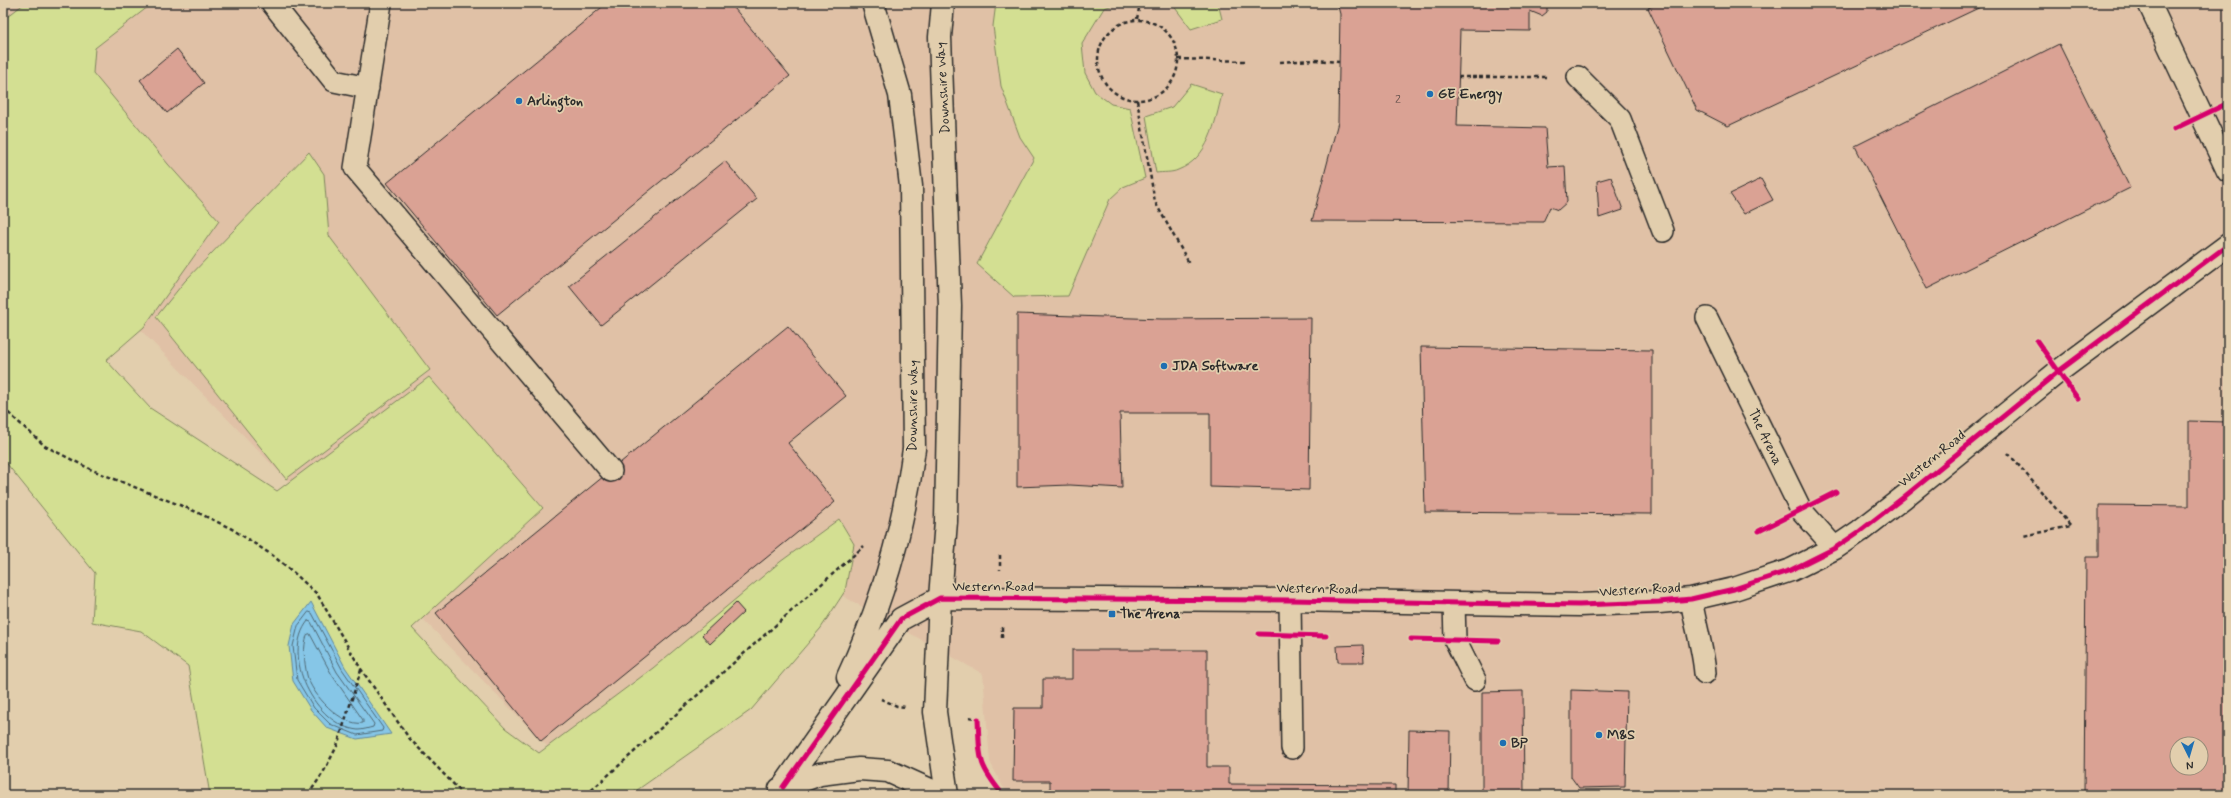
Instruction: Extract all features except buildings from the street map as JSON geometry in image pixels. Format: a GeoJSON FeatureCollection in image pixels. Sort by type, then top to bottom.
{"type":"FeatureCollection","features":[{"type":"Feature","properties":{"kind":"street","name":"Downshire Way"},"geometry":{"type":"LineString","coordinates":[[778,791],[846,682],[864,644],[897,537],[909,488],[914,449],[911,186],[900,95],[873,3]]}},
{"type":"Feature","properties":{"kind":"street","name":"Downshire Way"},"geometry":{"type":"LineString","coordinates":[[943,3],[940,37],[950,306],[946,521],[940,598],[935,712],[947,795]]}},
{"type":"Feature","properties":{"kind":"street"},"geometry":{"type":"LineString","coordinates":[[2149,3],[2228,171]]}},
{"type":"Feature","properties":{"kind":"street","name":"Western Road"},"geometry":{"type":"LineString","coordinates":[[940,598],[1290,600],[1579,605],[1691,599],[1761,581],[1791,570],[1835,548],[1904,497],[2059,371],[2228,244]]}},
{"type":"Feature","properties":{"kind":"street"},"geometry":{"type":"LineString","coordinates":[[778,791],[901,619],[940,598]]}},
{"type":"Feature","properties":{"kind":"street"},"geometry":{"type":"LineString","coordinates":[[778,791],[820,774],[859,769],[888,771],[941,795]]}},
{"type":"Feature","properties":{"kind":"lane"},"geometry":{"type":"LineString","coordinates":[[272,3],[334,81],[368,88]]}},
{"type":"Feature","properties":{"kind":"lane"},"geometry":{"type":"LineString","coordinates":[[382,3],[355,168],[611,471]]}},
{"type":"Feature","properties":{"kind":"lane"},"geometry":{"type":"LineString","coordinates":[[1578,77],[1620,119],[1664,231]]}},
{"type":"Feature","properties":{"kind":"lane","name":"The Arena"},"geometry":{"type":"LineString","coordinates":[[1707,318],[1801,510],[1835,548]]}},
{"type":"Feature","properties":{"kind":"lane"},"geometry":{"type":"LineString","coordinates":[[1691,599],[1698,637],[1703,652],[1705,673]]}},
{"type":"Feature","properties":{"kind":"lane"},"geometry":{"type":"LineString","coordinates":[[1290,600],[1292,748]]}},
{"type":"Feature","properties":{"kind":"lane"},"geometry":{"type":"LineString","coordinates":[[1454,603],[1455,640],[1475,680]]}},
{"type":"Feature","properties":{"kind":"path"},"geometry":{"type":"LineString","coordinates":[[1137,19],[1140,3]]}},
{"type":"Feature","properties":{"kind":"path"},"geometry":{"type":"LineString","coordinates":[[1137,19],[1150,21],[1162,28],[1171,37],[1177,49],[1178,60],[1175,76],[1168,87],[1157,96],[1137,100],[1118,96],[1108,88],[1100,77],[1097,64],[1098,50],[1103,38],[1112,28],[1124,22],[1137,19]]}},
{"type":"Feature","properties":{"kind":"path"},"geometry":{"type":"LineString","coordinates":[[1178,60],[1245,61]]}},
{"type":"Feature","properties":{"kind":"path"},"geometry":{"type":"LineString","coordinates":[[1280,62],[1315,60],[1339,62]]}},
{"type":"Feature","properties":{"kind":"path"},"geometry":{"type":"LineString","coordinates":[[1458,78],[1578,77]]}},
{"type":"Feature","properties":{"kind":"path"},"geometry":{"type":"LineString","coordinates":[[1137,100],[1155,202],[1189,263]]}},
{"type":"Feature","properties":{"kind":"path"},"geometry":{"type":"LineString","coordinates":[[3,408],[45,446],[92,470],[192,510],[232,529],[272,555],[317,594],[361,669],[409,738],[464,795]]}},
{"type":"Feature","properties":{"kind":"path"},"geometry":{"type":"LineString","coordinates":[[2008,453],[2071,526],[2024,536]]}},
{"type":"Feature","properties":{"kind":"path"},"geometry":{"type":"LineString","coordinates":[[586,795],[866,544]]}},
{"type":"Feature","properties":{"kind":"path"},"geometry":{"type":"LineString","coordinates":[[1000,555],[1000,578]]}},
{"type":"Feature","properties":{"kind":"path"},"geometry":{"type":"LineString","coordinates":[[1002,625],[1002,638]]}},
{"type":"Feature","properties":{"kind":"path"},"geometry":{"type":"LineString","coordinates":[[308,795],[323,774],[342,733],[361,669]]}},
{"type":"Feature","properties":{"kind":"path"},"geometry":{"type":"LineString","coordinates":[[879,698],[897,706]]}},
{"type":"Feature","properties":{"kind":"path"},"geometry":{"type":"LineString","coordinates":[[969,717],[978,719]]}},
{"type":"Feature","properties":{"kind":"shaded area"},"geometry":{"type":"Polygon","coordinates":[[[3,3],[2228,3],[2228,795],[1012,795],[1003,787],[990,762],[983,674],[816,581],[589,789],[3,189],[3,3]]]}},
{"type":"Feature","properties":{"kind":"green space"},"geometry":{"type":"Polygon","coordinates":[[[25,3],[153,3],[95,48],[93,73],[168,164],[219,221],[144,327],[106,360],[150,408],[277,491],[429,377],[543,508],[412,628],[505,728],[539,753],[653,668],[780,562],[839,519],[854,544],[845,591],[821,628],[751,710],[630,795],[210,795],[188,666],[141,631],[92,622],[95,573],[3,459],[3,20],[25,3]]]}},
{"type":"Feature","properties":{"kind":"green space"},"geometry":{"type":"Polygon","coordinates":[[[996,3],[1120,3],[1104,8],[1082,44],[1085,73],[1095,92],[1111,104],[1130,108],[1145,178],[1123,187],[1110,199],[1068,296],[1014,297],[977,264],[1034,158],[1020,137],[1001,86],[993,26],[996,3]]]}},
{"type":"Feature","properties":{"kind":"green space"},"geometry":{"type":"Polygon","coordinates":[[[1168,3],[1218,3],[1222,19],[1191,29],[1173,5],[1168,3]]]}},
{"type":"Feature","properties":{"kind":"green space"},"geometry":{"type":"Polygon","coordinates":[[[1191,84],[1222,94],[1213,128],[1204,148],[1189,164],[1176,171],[1156,173],[1146,116],[1172,107],[1191,84]]]}},
{"type":"Feature","properties":{"kind":"green space"},"geometry":{"type":"Polygon","coordinates":[[[309,152],[324,174],[329,236],[430,370],[286,479],[156,317],[185,281],[309,152]]]}},
{"type":"Feature","properties":{"kind":"water"},"geometry":{"type":"Polygon","coordinates":[[[311,602],[345,667],[391,734],[357,739],[327,728],[311,710],[293,681],[289,646],[294,624],[311,602]]]}},
{"type":"Feature","properties":{"kind":"cycle path"},"geometry":{"type":"LineString","coordinates":[[2174,129],[2224,105]]}},
{"type":"Feature","properties":{"kind":"cycle path"},"geometry":{"type":"LineString","coordinates":[[783,787],[901,619],[940,598],[1290,600],[1579,605],[1659,602],[1691,599],[1734,589],[1791,570],[1835,548],[1860,531],[2059,371],[2228,245]]}},
{"type":"Feature","properties":{"kind":"cycle path"},"geometry":{"type":"LineString","coordinates":[[2037,341],[2078,399]]}},
{"type":"Feature","properties":{"kind":"cycle path"},"geometry":{"type":"LineString","coordinates":[[1759,531],[1836,492]]}},
{"type":"Feature","properties":{"kind":"cycle path"},"geometry":{"type":"LineString","coordinates":[[1259,634],[1326,636]]}},
{"type":"Feature","properties":{"kind":"cycle path"},"geometry":{"type":"LineString","coordinates":[[1411,639],[1498,641]]}},
{"type":"Feature","properties":{"kind":"cycle path"},"geometry":{"type":"LineString","coordinates":[[978,719],[980,752],[984,767],[1003,795]]}},
{"type":"Feature","properties":{"kind":"place","name":"GE Energy"},"geometry":{"type":"Point","coordinates":[1430,94]}},
{"type":"Feature","properties":{"kind":"place","name":"Arlington"},"geometry":{"type":"Point","coordinates":[519,101]}},
{"type":"Feature","properties":{"kind":"place","name":"JDA Software"},"geometry":{"type":"Point","coordinates":[1164,366]}},
{"type":"Feature","properties":{"kind":"place","name":"The Arena"},"geometry":{"type":"Point","coordinates":[1112,614]}},
{"type":"Feature","properties":{"kind":"place","name":"M&S"},"geometry":{"type":"Point","coordinates":[1599,735]}},
{"type":"Feature","properties":{"kind":"place","name":"BP"},"geometry":{"type":"Point","coordinates":[1503,743]}}]}
